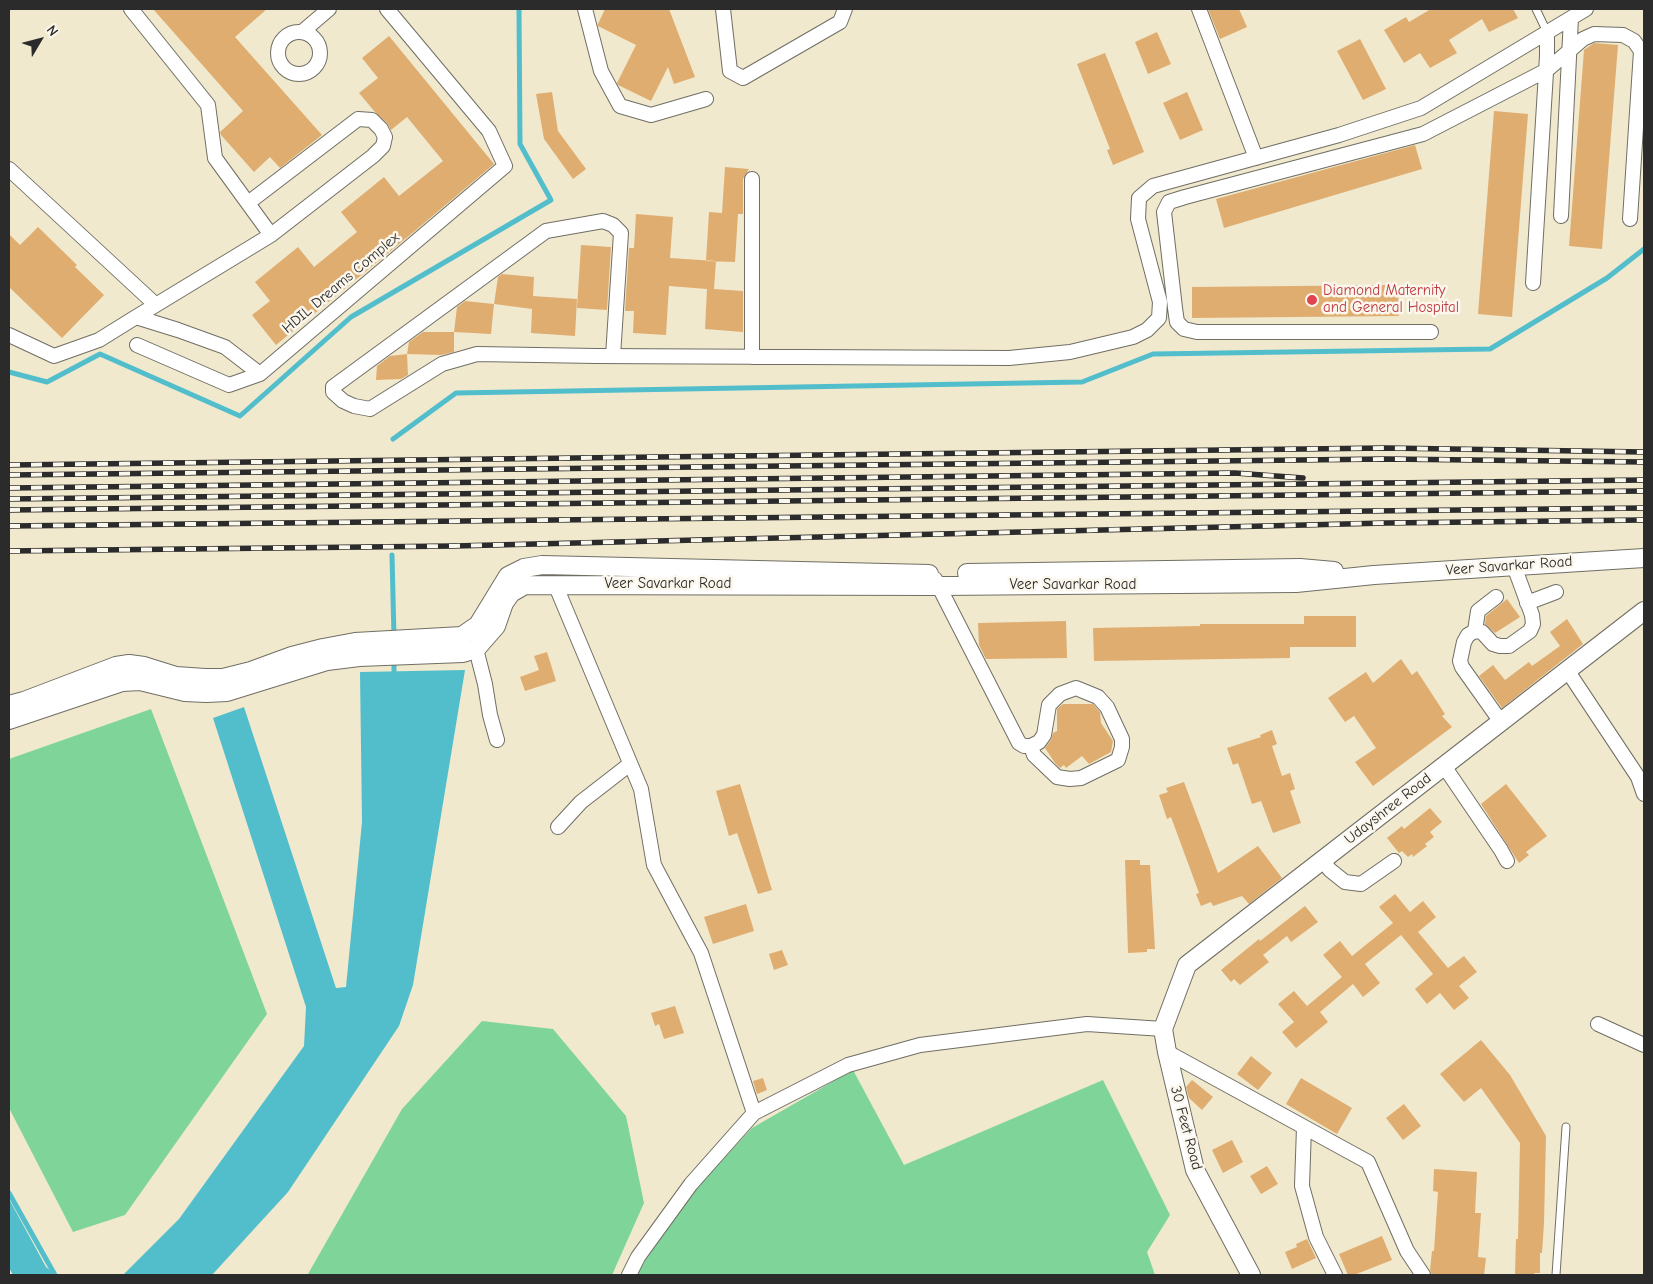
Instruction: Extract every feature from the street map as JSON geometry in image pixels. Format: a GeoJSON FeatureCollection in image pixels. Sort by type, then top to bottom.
{"type":"FeatureCollection","features":[{"type":"Feature","properties":{"kind":"street"},"geometry":{"type":"LineString","coordinates":[[132,9],[208,104],[215,158],[271,235]]}},
{"type":"Feature","properties":{"kind":"street"},"geometry":{"type":"LineString","coordinates":[[302,32],[329,9]]}},
{"type":"Feature","properties":{"kind":"street","name":"HDIL Dreams Complex"},"geometry":{"type":"LineString","coordinates":[[260,374],[505,166],[489,131],[387,9]]}},
{"type":"Feature","properties":{"kind":"street"},"geometry":{"type":"LineString","coordinates":[[585,9],[601,71],[620,106],[651,115],[706,99]]}},
{"type":"Feature","properties":{"kind":"street"},"geometry":{"type":"LineString","coordinates":[[723,9],[730,71],[743,78],[840,22],[845,9]]}},
{"type":"Feature","properties":{"kind":"street"},"geometry":{"type":"LineString","coordinates":[[1198,9],[1256,158]]}},
{"type":"Feature","properties":{"kind":"street"},"geometry":{"type":"LineString","coordinates":[[613,356],[621,233],[613,224],[602,221],[546,231],[332,387],[333,392],[343,402],[370,409],[442,364],[477,354],[613,356],[1010,358],[1070,352],[1133,337],[1147,330],[1159,318],[1160,302],[1138,219],[1139,198],[1153,186],[1339,135],[1421,108],[1586,9]]}},
{"type":"Feature","properties":{"kind":"street"},"geometry":{"type":"LineString","coordinates":[[1561,216],[1571,50],[1571,18]]}},
{"type":"Feature","properties":{"kind":"street"},"geometry":{"type":"LineString","coordinates":[[1533,283],[1547,32]]}},
{"type":"Feature","properties":{"kind":"street"},"geometry":{"type":"LineString","coordinates":[[1431,332],[1197,332],[1184,329],[1177,322],[1164,212],[1169,202],[1184,197],[1423,134],[1546,70],[1583,39],[1594,34],[1604,34],[1623,35],[1634,41],[1641,51],[1630,219]]}},
{"type":"Feature","properties":{"kind":"street"},"geometry":{"type":"LineString","coordinates":[[9,335],[54,356],[99,340],[271,235],[373,156],[383,146],[385,137],[381,129],[372,120],[358,119],[248,204]]}},
{"type":"Feature","properties":{"kind":"street"},"geometry":{"type":"LineString","coordinates":[[9,169],[156,305]]}},
{"type":"Feature","properties":{"kind":"street"},"geometry":{"type":"LineString","coordinates":[[752,179],[752,357]]}},
{"type":"Feature","properties":{"kind":"street"},"geometry":{"type":"LineString","coordinates":[[136,317],[225,347],[260,374]]}},
{"type":"Feature","properties":{"kind":"street"},"geometry":{"type":"LineString","coordinates":[[137,345],[229,385],[260,374]]}},
{"type":"Feature","properties":{"kind":"street","name":"Veer Savarkar Road"},"geometry":{"type":"LineString","coordinates":[[467,646],[496,626],[504,603],[511,593],[525,585],[935,580],[1300,568],[1374,575],[1644,558]]}},
{"type":"Feature","properties":{"kind":"street","name":"Veer Savarkar Road"},"geometry":{"type":"LineString","coordinates":[[467,646],[501,584],[508,576],[524,568],[552,566],[935,580]]}},
{"type":"Feature","properties":{"kind":"street"},"geometry":{"type":"LineString","coordinates":[[1501,722],[1462,667],[1460,660],[1464,642],[1468,635],[1476,631],[1482,632],[1493,644],[1509,646],[1530,631],[1533,624],[1514,566]]}},
{"type":"Feature","properties":{"kind":"street"},"geometry":{"type":"LineString","coordinates":[[935,580],[1013,735],[1019,743],[1024,746],[1032,746],[1038,742],[1044,735],[1049,704],[1060,694],[1076,688],[1098,697],[1108,707],[1122,738],[1122,747],[1118,760],[1081,778],[1070,779],[1057,777],[1034,755],[1032,746]]}},
{"type":"Feature","properties":{"kind":"street"},"geometry":{"type":"LineString","coordinates":[[555,584],[641,789],[654,865],[700,953],[754,1112]]}},
{"type":"Feature","properties":{"kind":"street"},"geometry":{"type":"LineString","coordinates":[[1527,603],[1556,592]]}},
{"type":"Feature","properties":{"kind":"street"},"geometry":{"type":"LineString","coordinates":[[1476,631],[1478,611],[1496,597]]}},
{"type":"Feature","properties":{"kind":"street","name":"Udayshree Road"},"geometry":{"type":"LineString","coordinates":[[1163,1029],[1186,965],[1644,611]]}},
{"type":"Feature","properties":{"kind":"street"},"geometry":{"type":"LineString","coordinates":[[9,705],[116,666],[137,665],[176,676],[223,678],[323,648],[467,646],[485,684],[490,715],[497,740]]}},
{"type":"Feature","properties":{"kind":"street"},"geometry":{"type":"LineString","coordinates":[[9,720],[122,682],[140,681],[185,692],[228,692],[327,661],[357,649]]}},
{"type":"Feature","properties":{"kind":"street"},"geometry":{"type":"LineString","coordinates":[[1567,670],[1638,776],[1644,794]]}},
{"type":"Feature","properties":{"kind":"street"},"geometry":{"type":"LineString","coordinates":[[558,827],[581,802],[630,764]]}},
{"type":"Feature","properties":{"kind":"street"},"geometry":{"type":"LineString","coordinates":[[1444,766],[1507,861]]}},
{"type":"Feature","properties":{"kind":"street"},"geometry":{"type":"LineString","coordinates":[[1322,860],[1330,870],[1345,882],[1360,884],[1394,861]]}},
{"type":"Feature","properties":{"kind":"street"},"geometry":{"type":"LineString","coordinates":[[629,1275],[638,1257],[691,1184],[754,1112],[848,1065],[920,1046],[1087,1024],[1163,1029]]}},
{"type":"Feature","properties":{"kind":"street"},"geometry":{"type":"LineString","coordinates":[[1598,1024],[1644,1045]]}},
{"type":"Feature","properties":{"kind":"street","name":"30 Feet Road"},"geometry":{"type":"LineString","coordinates":[[1163,1029],[1195,1170],[1251,1275]]}},
{"type":"Feature","properties":{"kind":"street"},"geometry":{"type":"LineString","coordinates":[[1167,1052],[1368,1162],[1407,1251],[1423,1275]]}},
{"type":"Feature","properties":{"kind":"street"},"geometry":{"type":"LineString","coordinates":[[1304,1127],[1302,1186],[1316,1236],[1335,1275]]}},
{"type":"Feature","properties":{"kind":"lane"},"geometry":{"type":"LineString","coordinates":[[1536,9],[1547,32]]}},
{"type":"Feature","properties":{"kind":"lane"},"geometry":{"type":"LineString","coordinates":[[1556,1275],[1566,1127]]}},
{"type":"Feature","properties":{"kind":"green space"},"geometry":{"type":"Polygon","coordinates":[[[151,709],[267,1014],[125,1215],[73,1232],[9,1108],[9,759],[151,709]]]}},
{"type":"Feature","properties":{"kind":"green space"},"geometry":{"type":"Polygon","coordinates":[[[482,1021],[553,1029],[626,1116],[644,1203],[612,1275],[308,1274],[402,1109],[482,1021]]]}},
{"type":"Feature","properties":{"kind":"green space"},"geometry":{"type":"Polygon","coordinates":[[[853,1070],[904,1165],[1103,1080],[1170,1215],[1147,1252],[1155,1275],[637,1275],[693,1192],[752,1128],[853,1070]]]}},
{"type":"Feature","properties":{"kind":"water"},"geometry":{"type":"Polygon","coordinates":[[[465,670],[413,985],[399,1026],[288,1192],[212,1275],[123,1275],[179,1219],[304,1046],[306,1007],[213,718],[244,707],[336,988],[346,987],[362,822],[360,672],[465,670]]]}},
{"type":"Feature","properties":{"kind":"water"},"geometry":{"type":"Polygon","coordinates":[[[9,1199],[46,1267],[56,1275],[13,1275],[9,1268],[9,1199]]]}},
{"type":"Feature","properties":{"kind":"building"},"geometry":{"type":"Polygon","coordinates":[[[153,9],[267,9],[235,37],[322,135],[280,168],[270,157],[254,172],[220,132],[243,111],[153,9]]]}},
{"type":"Feature","properties":{"kind":"building"},"geometry":{"type":"Polygon","coordinates":[[[605,9],[669,9],[695,77],[674,84],[668,67],[651,101],[618,85],[617,83],[636,45],[598,26],[605,9]]]}},
{"type":"Feature","properties":{"kind":"building"},"geometry":{"type":"Polygon","coordinates":[[[1208,9],[1239,9],[1247,27],[1220,39],[1208,9]]]}},
{"type":"Feature","properties":{"kind":"building"},"geometry":{"type":"Polygon","coordinates":[[[1431,9],[1513,9],[1518,18],[1489,32],[1482,19],[1449,40],[1457,53],[1430,68],[1420,53],[1404,63],[1384,30],[1406,17],[1409,22],[1431,9]]]}},
{"type":"Feature","properties":{"kind":"building"},"geometry":{"type":"Polygon","coordinates":[[[1157,32],[1171,64],[1148,74],[1135,42],[1157,32]]]}},
{"type":"Feature","properties":{"kind":"building"},"geometry":{"type":"Polygon","coordinates":[[[389,36],[494,164],[276,345],[252,315],[270,301],[255,282],[298,247],[314,267],[357,232],[341,212],[384,177],[399,196],[443,161],[407,117],[391,130],[387,123],[359,93],[378,78],[362,58],[389,36]]]}},
{"type":"Feature","properties":{"kind":"building"},"geometry":{"type":"Polygon","coordinates":[[[1360,39],[1386,89],[1363,100],[1337,51],[1360,39]]]}},
{"type":"Feature","properties":{"kind":"building"},"geometry":{"type":"Polygon","coordinates":[[[1594,43],[1618,45],[1602,249],[1569,246],[1584,50],[1594,43]]]}},
{"type":"Feature","properties":{"kind":"building"},"geometry":{"type":"Polygon","coordinates":[[[1105,53],[1144,152],[1113,165],[1107,150],[1110,149],[1077,64],[1105,53]]]}},
{"type":"Feature","properties":{"kind":"building"},"geometry":{"type":"Polygon","coordinates":[[[552,92],[558,131],[586,169],[573,179],[544,139],[536,94],[552,92]]]}},
{"type":"Feature","properties":{"kind":"building"},"geometry":{"type":"Polygon","coordinates":[[[1187,92],[1203,130],[1180,140],[1163,103],[1187,92]]]}},
{"type":"Feature","properties":{"kind":"building"},"geometry":{"type":"Polygon","coordinates":[[[1494,111],[1528,114],[1512,317],[1478,314],[1494,111]]]}},
{"type":"Feature","properties":{"kind":"building"},"geometry":{"type":"Polygon","coordinates":[[[1415,145],[1422,169],[1224,228],[1216,199],[1415,145]]]}},
{"type":"Feature","properties":{"kind":"building"},"geometry":{"type":"Polygon","coordinates":[[[725,167],[749,169],[743,179],[743,214],[738,214],[735,262],[706,261],[709,212],[722,213],[725,167]]]}},
{"type":"Feature","properties":{"kind":"building"},"geometry":{"type":"Polygon","coordinates":[[[636,214],[673,217],[670,258],[716,261],[714,289],[743,291],[743,332],[705,329],[707,289],[669,286],[666,335],[633,333],[634,311],[625,311],[629,248],[634,248],[636,214]]]}},
{"type":"Feature","properties":{"kind":"building"},"geometry":{"type":"Polygon","coordinates":[[[38,227],[77,265],[75,267],[104,295],[62,338],[9,287],[9,234],[20,245],[38,227]]]}},
{"type":"Feature","properties":{"kind":"building"},"geometry":{"type":"Polygon","coordinates":[[[581,245],[611,247],[607,310],[577,308],[581,245]]]}},
{"type":"Feature","properties":{"kind":"building"},"geometry":{"type":"Polygon","coordinates":[[[502,274],[534,277],[533,296],[577,299],[575,336],[531,333],[532,309],[494,304],[498,277],[502,274]]]}},
{"type":"Feature","properties":{"kind":"building"},"geometry":{"type":"Polygon","coordinates":[[[1398,285],[1399,316],[1192,318],[1192,287],[1398,285]]]}},
{"type":"Feature","properties":{"kind":"building"},"geometry":{"type":"Polygon","coordinates":[[[465,301],[494,304],[491,334],[454,332],[457,307],[465,301]]]}},
{"type":"Feature","properties":{"kind":"building"},"geometry":{"type":"Polygon","coordinates":[[[423,332],[454,332],[454,352],[441,355],[407,354],[409,342],[423,332]]]}},
{"type":"Feature","properties":{"kind":"building"},"geometry":{"type":"Polygon","coordinates":[[[407,354],[408,375],[401,379],[376,380],[377,366],[390,356],[407,354]]]}},
{"type":"Feature","properties":{"kind":"building"},"geometry":{"type":"Polygon","coordinates":[[[1507,599],[1520,617],[1495,633],[1485,624],[1486,616],[1507,599]]]}},
{"type":"Feature","properties":{"kind":"building"},"geometry":{"type":"Polygon","coordinates":[[[1304,616],[1356,616],[1356,647],[1290,647],[1290,658],[1094,661],[1093,628],[1200,626],[1200,624],[1304,624],[1304,616]]]}},
{"type":"Feature","properties":{"kind":"building"},"geometry":{"type":"Polygon","coordinates":[[[1567,619],[1583,644],[1502,708],[1479,676],[1493,665],[1505,680],[1529,662],[1532,666],[1560,646],[1550,632],[1567,619]]]}},
{"type":"Feature","properties":{"kind":"building"},"geometry":{"type":"Polygon","coordinates":[[[1066,621],[1067,658],[986,659],[979,645],[978,623],[1066,621]]]}},
{"type":"Feature","properties":{"kind":"building"},"geometry":{"type":"Polygon","coordinates":[[[547,652],[556,681],[525,691],[520,677],[539,670],[534,656],[547,652]]]}},
{"type":"Feature","properties":{"kind":"building"},"geometry":{"type":"Polygon","coordinates":[[[1401,659],[1412,675],[1417,671],[1445,714],[1442,716],[1452,727],[1373,786],[1355,762],[1376,748],[1354,716],[1345,722],[1328,698],[1366,672],[1373,683],[1401,659]]]}},
{"type":"Feature","properties":{"kind":"building"},"geometry":{"type":"Polygon","coordinates":[[[1063,704],[1093,704],[1100,712],[1101,723],[1113,741],[1111,752],[1089,764],[1082,756],[1066,768],[1064,765],[1060,768],[1055,763],[1045,748],[1051,740],[1053,733],[1057,731],[1057,709],[1063,704]]]}},
{"type":"Feature","properties":{"kind":"building"},"geometry":{"type":"Polygon","coordinates":[[[1272,730],[1277,744],[1272,746],[1282,776],[1290,773],[1295,789],[1290,791],[1301,823],[1273,833],[1261,801],[1252,804],[1238,763],[1233,765],[1227,748],[1261,737],[1260,735],[1272,730]]]}},
{"type":"Feature","properties":{"kind":"building"},"geometry":{"type":"Polygon","coordinates":[[[1184,782],[1218,873],[1258,846],[1282,878],[1249,904],[1242,896],[1213,906],[1211,902],[1201,906],[1196,894],[1199,893],[1171,817],[1167,819],[1159,795],[1168,792],[1166,788],[1184,782]]]}},
{"type":"Feature","properties":{"kind":"building"},"geometry":{"type":"Polygon","coordinates":[[[740,784],[772,890],[758,894],[737,833],[729,836],[716,791],[740,784]]]}},
{"type":"Feature","properties":{"kind":"building"},"geometry":{"type":"Polygon","coordinates":[[[1506,784],[1547,836],[1526,852],[1529,855],[1519,863],[1481,804],[1506,784]]]}},
{"type":"Feature","properties":{"kind":"building"},"geometry":{"type":"Polygon","coordinates":[[[1430,808],[1442,822],[1430,832],[1434,837],[1425,844],[1427,846],[1413,857],[1412,854],[1408,857],[1402,851],[1399,853],[1387,838],[1402,826],[1404,829],[1430,808]]]}},
{"type":"Feature","properties":{"kind":"building"},"geometry":{"type":"Polygon","coordinates":[[[1125,860],[1140,860],[1140,865],[1150,865],[1155,949],[1147,949],[1147,952],[1128,953],[1125,860]]]}},
{"type":"Feature","properties":{"kind":"building"},"geometry":{"type":"Polygon","coordinates":[[[1395,894],[1410,912],[1423,901],[1436,917],[1418,932],[1448,968],[1464,956],[1477,972],[1459,986],[1469,998],[1454,1010],[1440,993],[1427,1004],[1415,989],[1433,974],[1401,935],[1365,964],[1380,983],[1363,997],[1353,984],[1320,1012],[1328,1022],[1296,1048],[1282,1032],[1294,1022],[1278,1004],[1294,991],[1307,1006],[1342,977],[1323,955],[1340,941],[1352,956],[1393,923],[1379,907],[1395,894]]]}},
{"type":"Feature","properties":{"kind":"building"},"geometry":{"type":"Polygon","coordinates":[[[746,904],[754,931],[713,944],[704,917],[746,904]]]}},
{"type":"Feature","properties":{"kind":"building"},"geometry":{"type":"Polygon","coordinates":[[[1305,906],[1318,922],[1291,942],[1287,936],[1263,955],[1269,962],[1240,985],[1234,979],[1231,982],[1221,970],[1259,939],[1260,941],[1305,906]]]}},
{"type":"Feature","properties":{"kind":"building"},"geometry":{"type":"Polygon","coordinates":[[[782,950],[788,965],[774,970],[769,954],[782,950]]]}},
{"type":"Feature","properties":{"kind":"building"},"geometry":{"type":"Polygon","coordinates":[[[675,1006],[684,1033],[664,1039],[659,1024],[655,1026],[651,1013],[675,1006]]]}},
{"type":"Feature","properties":{"kind":"building"},"geometry":{"type":"Polygon","coordinates":[[[1481,1040],[1510,1075],[1546,1136],[1542,1253],[1540,1253],[1540,1273],[1534,1273],[1534,1275],[1515,1275],[1516,1239],[1518,1239],[1520,1143],[1481,1088],[1464,1102],[1440,1074],[1481,1040]]]}},
{"type":"Feature","properties":{"kind":"building"},"geometry":{"type":"Polygon","coordinates":[[[1251,1056],[1272,1073],[1258,1090],[1237,1074],[1251,1056]]]}},
{"type":"Feature","properties":{"kind":"building"},"geometry":{"type":"Polygon","coordinates":[[[763,1078],[767,1090],[757,1094],[753,1081],[763,1078]]]}},
{"type":"Feature","properties":{"kind":"building"},"geometry":{"type":"Polygon","coordinates":[[[1301,1078],[1352,1108],[1337,1134],[1286,1104],[1301,1078]]]}},
{"type":"Feature","properties":{"kind":"building"},"geometry":{"type":"Polygon","coordinates":[[[1192,1080],[1213,1097],[1202,1110],[1189,1098],[1186,1087],[1192,1080]]]}},
{"type":"Feature","properties":{"kind":"building"},"geometry":{"type":"Polygon","coordinates":[[[1404,1104],[1421,1126],[1403,1140],[1386,1118],[1404,1104]]]}},
{"type":"Feature","properties":{"kind":"building"},"geometry":{"type":"Polygon","coordinates":[[[1232,1140],[1243,1162],[1223,1173],[1212,1150],[1232,1140]]]}},
{"type":"Feature","properties":{"kind":"building"},"geometry":{"type":"Polygon","coordinates":[[[1267,1166],[1278,1184],[1261,1194],[1250,1176],[1267,1166]]]}},
{"type":"Feature","properties":{"kind":"building"},"geometry":{"type":"Polygon","coordinates":[[[1434,1169],[1477,1172],[1475,1213],[1481,1213],[1478,1257],[1486,1258],[1484,1275],[1432,1275],[1430,1270],[1432,1251],[1434,1251],[1438,1192],[1433,1191],[1434,1169]]]}},
{"type":"Feature","properties":{"kind":"building"},"geometry":{"type":"Polygon","coordinates":[[[1382,1236],[1392,1260],[1354,1275],[1348,1275],[1339,1254],[1382,1236]]]}},
{"type":"Feature","properties":{"kind":"building"},"geometry":{"type":"Polygon","coordinates":[[[1307,1239],[1316,1258],[1292,1269],[1285,1252],[1297,1247],[1296,1244],[1307,1239]]]}},
{"type":"Feature","properties":{"kind":"waterway"},"geometry":{"type":"LineString","coordinates":[[9,372],[47,382],[100,354],[240,416],[351,317],[551,200],[520,144],[519,9]]}},
{"type":"Feature","properties":{"kind":"waterway"},"geometry":{"type":"LineString","coordinates":[[393,439],[456,393],[1082,382],[1153,354],[1490,349],[1607,278],[1644,249]]}},
{"type":"Feature","properties":{"kind":"waterway"},"geometry":{"type":"LineString","coordinates":[[392,555],[394,637]]}},
{"type":"Feature","properties":{"kind":"waterway"},"geometry":{"type":"LineString","coordinates":[[394,658],[394,677]]}},
{"type":"Feature","properties":{"kind":"waterway"},"geometry":{"type":"LineString","coordinates":[[9,1193],[55,1275]]}},
{"type":"Feature","properties":{"kind":"railway"},"geometry":{"type":"LineString","coordinates":[[9,465],[1386,448],[1644,452]]}},
{"type":"Feature","properties":{"kind":"railway"},"geometry":{"type":"LineString","coordinates":[[9,475],[1386,459],[1644,462]]}},
{"type":"Feature","properties":{"kind":"railway"},"geometry":{"type":"LineString","coordinates":[[9,488],[1235,473],[1303,478]]}},
{"type":"Feature","properties":{"kind":"railway"},"geometry":{"type":"LineString","coordinates":[[9,499],[1644,480]]}},
{"type":"Feature","properties":{"kind":"railway"},"geometry":{"type":"LineString","coordinates":[[9,510],[1644,491]]}},
{"type":"Feature","properties":{"kind":"railway"},"geometry":{"type":"LineString","coordinates":[[9,526],[1644,508]]}},
{"type":"Feature","properties":{"kind":"railway"},"geometry":{"type":"LineString","coordinates":[[9,551],[454,546],[1386,523],[1644,520]]}},
{"type":"Feature","properties":{"kind":"place","name":"Diamond Maternity and General Hospital"},"geometry":{"type":"Point","coordinates":[1312,300]}}]}
